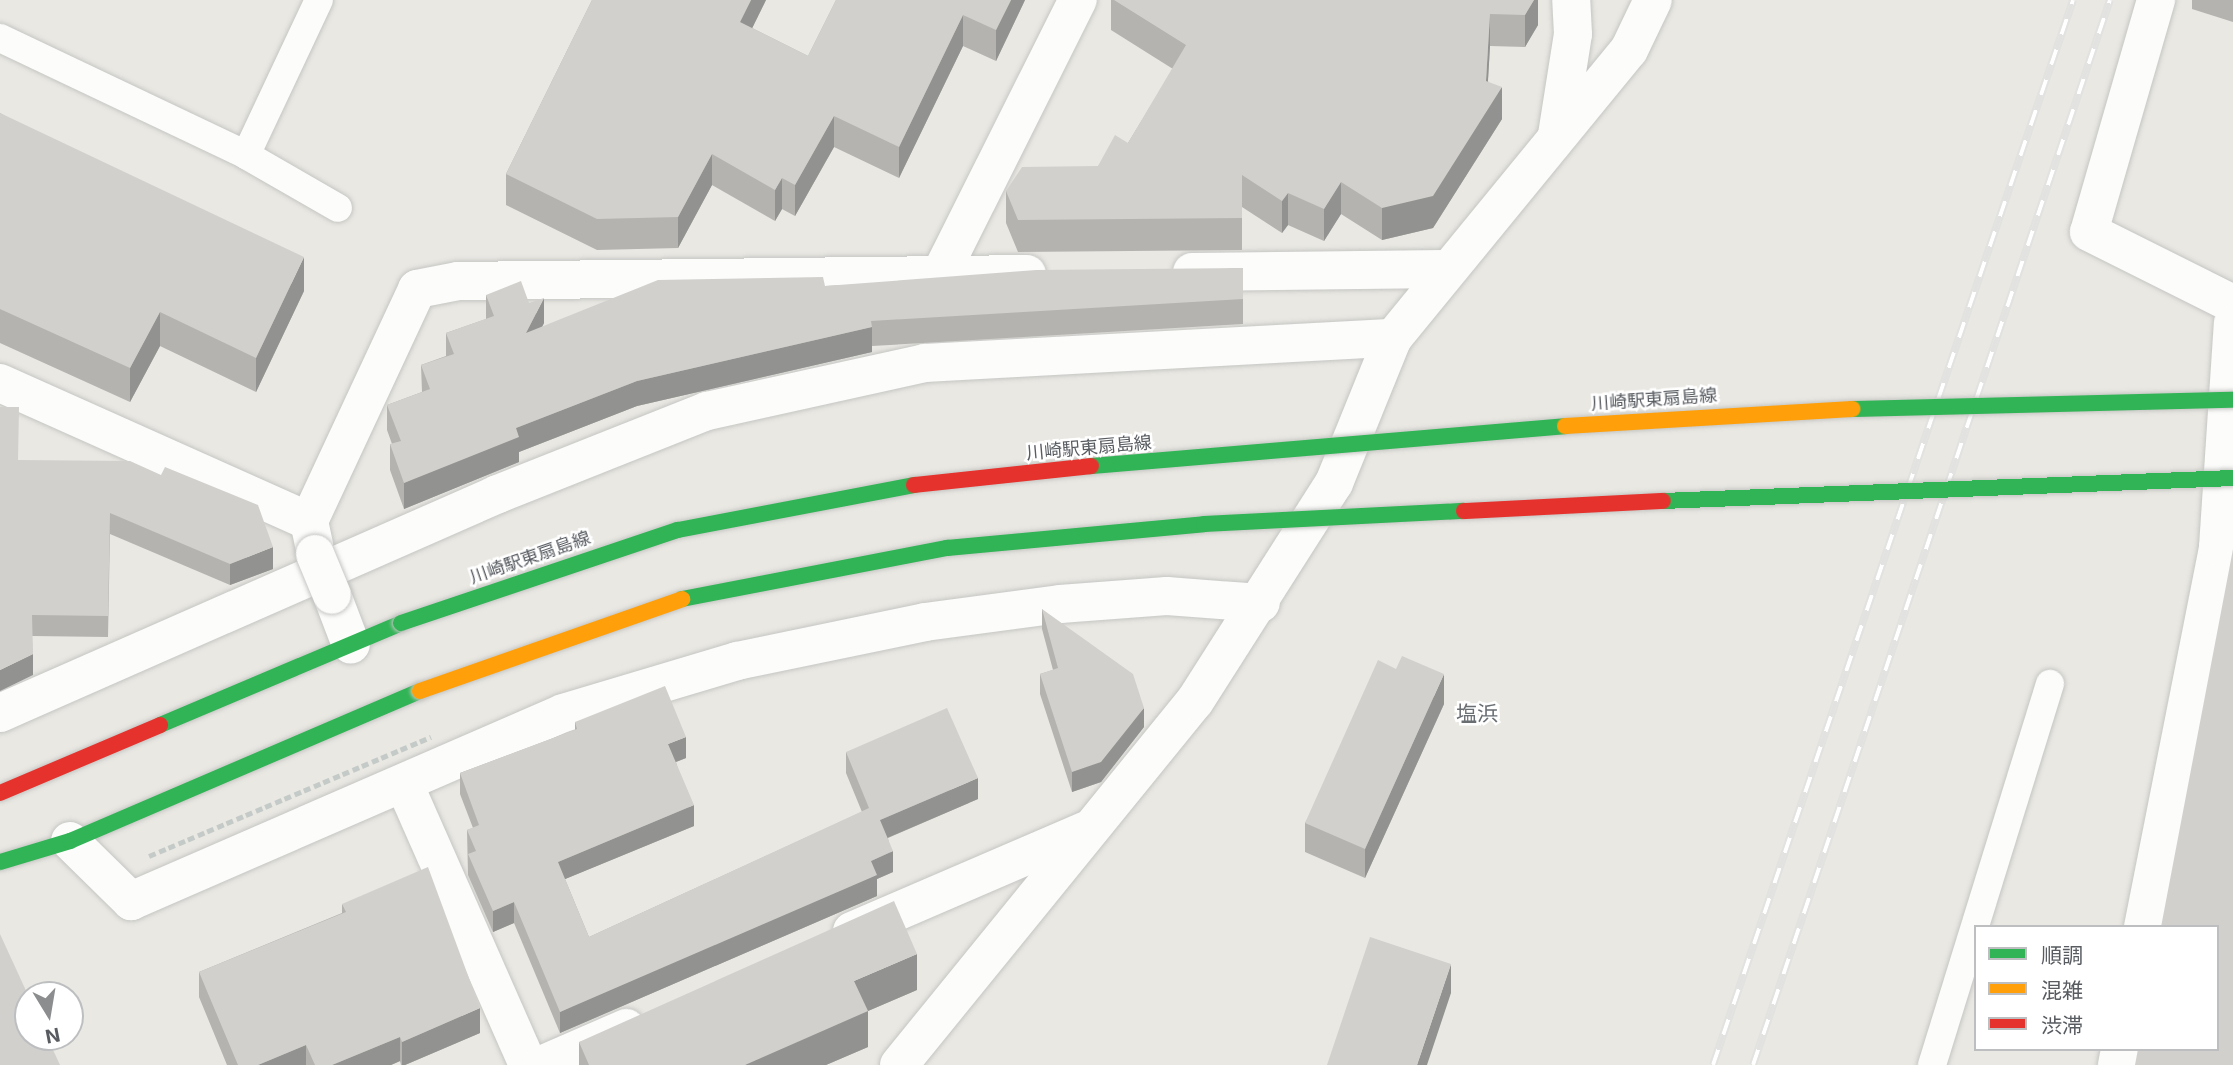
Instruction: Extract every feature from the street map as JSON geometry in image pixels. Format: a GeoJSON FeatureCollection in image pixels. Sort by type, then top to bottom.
{"type":"FeatureCollection","features":[{"type":"Feature","properties":{"kind":"highway","name":"川崎駅東扇島線"},"geometry":{"type":"LineString","coordinates":[[0,793],[401,623],[678,530],[951,478],[1689,415],[2152,397],[2233,400]]}},
{"type":"Feature","properties":{"kind":"highway"},"geometry":{"type":"LineString","coordinates":[[0,862],[70,841],[420,691],[686,598],[947,548],[1219,523],[2140,477],[2233,478]]}},
{"type":"Feature","properties":{"kind":"street"},"geometry":{"type":"LineString","coordinates":[[940,275],[1078,0]]}},
{"type":"Feature","properties":{"kind":"street"},"geometry":{"type":"LineString","coordinates":[[1557,135],[1573,34],[1571,0]]}},
{"type":"Feature","properties":{"kind":"street"},"geometry":{"type":"LineString","coordinates":[[899,1065],[1195,701],[1261,603],[1334,483],[1393,338],[1445,269],[1629,50],[1653,0]]}},
{"type":"Feature","properties":{"kind":"street"},"geometry":{"type":"LineString","coordinates":[[2156,0],[2089,232],[2233,304]]}},
{"type":"Feature","properties":{"kind":"street"},"geometry":{"type":"LineString","coordinates":[[1158,273],[1445,269]]}},
{"type":"Feature","properties":{"kind":"street"},"geometry":{"type":"LineString","coordinates":[[351,645],[312,538],[417,289],[458,281],[1063,274]]}},
{"type":"Feature","properties":{"kind":"street"},"geometry":{"type":"LineString","coordinates":[[2143,925],[2218,547],[2233,324]]}},
{"type":"Feature","properties":{"kind":"street"},"geometry":{"type":"LineString","coordinates":[[0,713],[498,494],[706,411],[925,363],[1393,338]]}},
{"type":"Feature","properties":{"kind":"street"},"geometry":{"type":"LineString","coordinates":[[0,383],[312,538]]}},
{"type":"Feature","properties":{"kind":"street"},"geometry":{"type":"LineString","coordinates":[[70,841],[131,901],[405,786],[563,713],[737,661],[925,622],[1060,604],[1167,596],[1261,603]]}},
{"type":"Feature","properties":{"kind":"street"},"geometry":{"type":"LineString","coordinates":[[405,786],[528,1065]]}},
{"type":"Feature","properties":{"kind":"street"},"geometry":{"type":"LineString","coordinates":[[823,944],[1091,828]]}},
{"type":"Feature","properties":{"kind":"street"},"geometry":{"type":"LineString","coordinates":[[541,1065],[657,1015]]}},
{"type":"Feature","properties":{"kind":"lane"},"geometry":{"type":"LineString","coordinates":[[246,155],[319,0]]}},
{"type":"Feature","properties":{"kind":"lane"},"geometry":{"type":"LineString","coordinates":[[0,38],[246,155],[338,208]]}},
{"type":"Feature","properties":{"kind":"lane"},"geometry":{"type":"LineString","coordinates":[[1975,925],[2050,684]]}},
{"type":"Feature","properties":{"kind":"lane"},"geometry":{"type":"LineString","coordinates":[[1932,1065],[1974,929]]}},
{"type":"Feature","properties":{"kind":"path"},"geometry":{"type":"LineString","coordinates":[[149,856],[438,734]]}},
{"type":"Feature","properties":{"kind":"building"},"geometry":{"type":"Polygon","coordinates":[[[592,0],[751,0],[740,22],[808,56],[836,0],[1011,0],[996,30],[963,15],[899,147],[834,116],[795,185],[782,178],[775,190],[712,154],[678,217],[597,219],[506,174],[592,0]]]}},
{"type":"Feature","properties":{"kind":"building"},"geometry":{"type":"Polygon","coordinates":[[[1114,0],[1534,0],[1525,15],[1490,14],[1486,81],[1502,87],[1433,196],[1382,208],[1341,182],[1324,209],[1288,193],[1282,201],[1242,175],[1242,218],[1018,220],[1006,191],[1022,167],[1098,166],[1115,135],[1128,143],[1186,45],[1114,0]]]}},
{"type":"Feature","properties":{"kind":"building"},"geometry":{"type":"Polygon","coordinates":[[[0,113],[304,257],[256,358],[160,312],[130,368],[0,309],[0,113]]]}},
{"type":"Feature","properties":{"kind":"building"},"geometry":{"type":"Polygon","coordinates":[[[1243,268],[1243,299],[871,321],[872,327],[637,381],[516,428],[519,437],[404,483],[390,444],[401,441],[387,405],[430,389],[421,365],[454,354],[446,333],[494,316],[486,295],[521,281],[529,303],[544,298],[526,333],[658,280],[823,277],[825,286],[1036,270],[1243,268]]]}},
{"type":"Feature","properties":{"kind":"building"},"geometry":{"type":"Polygon","coordinates":[[[0,407],[19,407],[18,460],[130,461],[161,475],[165,467],[258,505],[273,547],[230,564],[110,513],[108,616],[32,615],[33,654],[0,670],[0,407]]]}},
{"type":"Feature","properties":{"kind":"building"},"geometry":{"type":"Polygon","coordinates":[[[2233,549],[2233,1065],[2135,1065],[2138,1051],[2219,1051],[2219,925],[2161,925],[2233,549]]]}},
{"type":"Feature","properties":{"kind":"building"},"geometry":{"type":"Polygon","coordinates":[[[1042,609],[1133,674],[1144,708],[1101,762],[1072,772],[1040,674],[1058,668],[1042,609]]]}},
{"type":"Feature","properties":{"kind":"building"},"geometry":{"type":"Polygon","coordinates":[[[1402,656],[1444,674],[1365,849],[1305,823],[1378,660],[1396,669],[1402,656]]]}},
{"type":"Feature","properties":{"kind":"building"},"geometry":{"type":"Polygon","coordinates":[[[665,686],[686,737],[668,744],[694,805],[558,862],[589,937],[869,808],[846,752],[947,708],[978,778],[880,820],[893,851],[871,861],[877,875],[560,1012],[514,902],[493,911],[468,854],[476,851],[467,830],[479,825],[460,773],[577,729],[575,722],[665,686]]]}},
{"type":"Feature","properties":{"kind":"building"},"geometry":{"type":"Polygon","coordinates":[[[428,867],[480,1008],[402,1042],[400,1037],[332,1065],[315,1065],[306,1045],[258,1065],[238,1065],[199,972],[346,912],[342,904],[428,867]]]}},
{"type":"Feature","properties":{"kind":"building"},"geometry":{"type":"Polygon","coordinates":[[[894,901],[917,954],[854,981],[868,1011],[745,1065],[589,1065],[579,1042],[894,901]]]}},
{"type":"Feature","properties":{"kind":"building"},"geometry":{"type":"Polygon","coordinates":[[[0,934],[22,981],[14,981],[14,1051],[54,1051],[60,1065],[0,1065],[0,934]]]}},
{"type":"Feature","properties":{"kind":"building"},"geometry":{"type":"Polygon","coordinates":[[[1370,937],[1451,964],[1417,1065],[1327,1065],[1370,937]]]}},
{"type":"Feature","properties":{"kind":"railway"},"geometry":{"type":"LineString","coordinates":[[1713,1065],[2073,0]]}},
{"type":"Feature","properties":{"kind":"railway"},"geometry":{"type":"LineString","coordinates":[[1753,1065],[2110,0]]}},
{"type":"Feature","properties":{"kind":"traffic: fast"},"geometry":{"type":"LineString","coordinates":[[1852,409],[2233,400]]}},
{"type":"Feature","properties":{"kind":"traffic: fast"},"geometry":{"type":"LineString","coordinates":[[1091,466],[1565,426]]}},
{"type":"Feature","properties":{"kind":"traffic: fast"},"geometry":{"type":"LineString","coordinates":[[1663,501],[2233,478]]}},
{"type":"Feature","properties":{"kind":"traffic: fast"},"geometry":{"type":"LineString","coordinates":[[401,623],[678,530],[914,485]]}},
{"type":"Feature","properties":{"kind":"traffic: fast"},"geometry":{"type":"LineString","coordinates":[[682,599],[947,548],[1204,524],[1464,511]]}},
{"type":"Feature","properties":{"kind":"traffic: fast"},"geometry":{"type":"LineString","coordinates":[[160,725],[401,623]]}},
{"type":"Feature","properties":{"kind":"traffic: fast"},"geometry":{"type":"LineString","coordinates":[[0,862],[70,841],[420,691]]}},
{"type":"Feature","properties":{"kind":"traffic: jam"},"geometry":{"type":"LineString","coordinates":[[914,485],[1091,466]]}},
{"type":"Feature","properties":{"kind":"traffic: jam"},"geometry":{"type":"LineString","coordinates":[[1464,511],[1663,501]]}},
{"type":"Feature","properties":{"kind":"traffic: jam"},"geometry":{"type":"LineString","coordinates":[[0,793],[160,725]]}},
{"type":"Feature","properties":{"kind":"traffic: slow"},"geometry":{"type":"LineString","coordinates":[[1565,426],[1852,409]]}},
{"type":"Feature","properties":{"kind":"traffic: slow"},"geometry":{"type":"LineString","coordinates":[[420,691],[682,599]]}},
{"type":"Feature","properties":{"kind":"district","name":"塩浜"},"geometry":{"type":"Point","coordinates":[1477,714]}}]}
